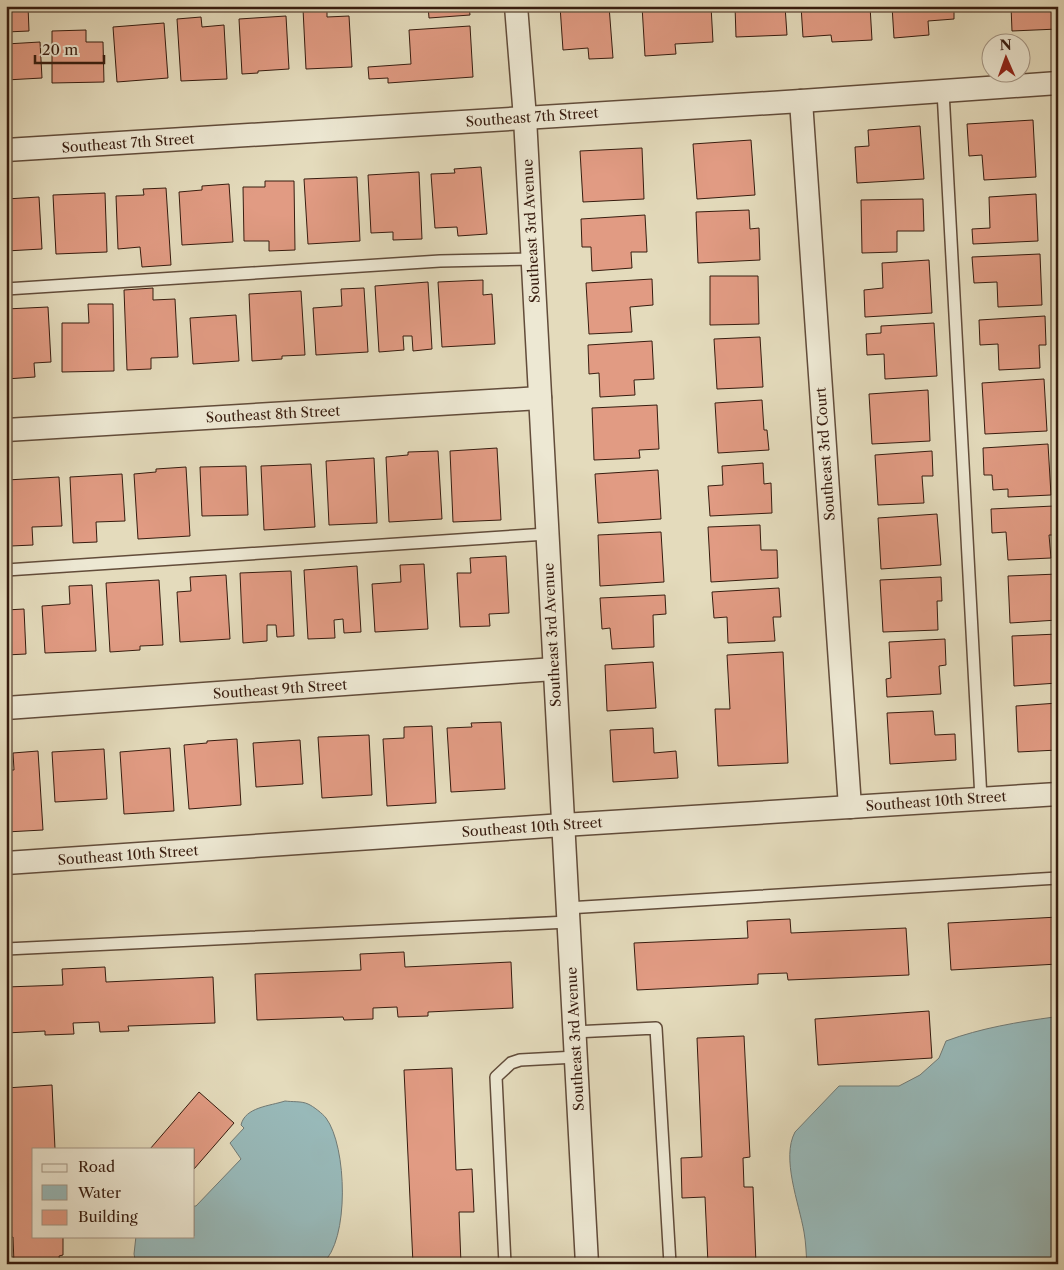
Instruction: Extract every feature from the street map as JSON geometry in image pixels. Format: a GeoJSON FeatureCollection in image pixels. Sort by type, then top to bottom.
{"type":"FeatureCollection","features":[{"type":"Feature","properties":{"kind":"street","name":"Southeast 3rd Avenue"},"geometry":{"type":"LineString","coordinates":[[516,6],[525,118],[587,1264]]}},
{"type":"Feature","properties":{"kind":"street","name":"Southeast 7th Street"},"geometry":{"type":"LineString","coordinates":[[6,150],[801,101],[1058,83]]}},
{"type":"Feature","properties":{"kind":"street","name":"Southeast 3rd Court"},"geometry":{"type":"LineString","coordinates":[[801,101],[850,807]]}},
{"type":"Feature","properties":{"kind":"street","name":"Southeast 8th Street"},"geometry":{"type":"LineString","coordinates":[[6,430],[540,398]]}},
{"type":"Feature","properties":{"kind":"street","name":"Southeast 9th Street"},"geometry":{"type":"LineString","coordinates":[[6,708],[554,669]]}},
{"type":"Feature","properties":{"kind":"street","name":"Southeast 10th Street"},"geometry":{"type":"LineString","coordinates":[[6,863],[1058,794]]}},
{"type":"Feature","properties":{"kind":"lane"},"geometry":{"type":"LineString","coordinates":[[943,91],[981,799]]}},
{"type":"Feature","properties":{"kind":"lane"},"geometry":{"type":"LineString","coordinates":[[6,289],[440,262],[532,259]]}},
{"type":"Feature","properties":{"kind":"lane"},"geometry":{"type":"LineString","coordinates":[[6,570],[547,534]]}},
{"type":"Feature","properties":{"kind":"lane"},"geometry":{"type":"LineString","coordinates":[[6,949],[568,915],[1058,878]]}},
{"type":"Feature","properties":{"kind":"lane"},"geometry":{"type":"LineString","coordinates":[[574,1032],[656,1028],[670,1264]]}},
{"type":"Feature","properties":{"kind":"lane"},"geometry":{"type":"LineString","coordinates":[[505,1264],[496,1077],[511,1063],[520,1060],[576,1057]]}},
{"type":"Feature","properties":{"kind":"water"},"geometry":{"type":"Polygon","coordinates":[[[1054,1017],[1058,1020],[1058,1264],[807,1264],[804,1232],[790,1167],[791,1143],[795,1132],[839,1086],[899,1086],[920,1075],[939,1058],[946,1041],[1013,1023],[1054,1017]]]}},
{"type":"Feature","properties":{"kind":"water"},"geometry":{"type":"Polygon","coordinates":[[[285,1101],[306,1103],[323,1114],[333,1131],[341,1170],[341,1215],[331,1252],[322,1264],[136,1264],[134,1254],[136,1238],[195,1238],[195,1206],[241,1159],[230,1143],[244,1128],[241,1125],[247,1114],[259,1108],[285,1101]]]}},
{"type":"Feature","properties":{"kind":"building"},"geometry":{"type":"Polygon","coordinates":[[[6,6],[28,6],[29,31],[6,32],[6,6]]]}},
{"type":"Feature","properties":{"kind":"building"},"geometry":{"type":"Polygon","coordinates":[[[428,6],[469,6],[470,15],[429,18],[428,6]]]}},
{"type":"Feature","properties":{"kind":"building"},"geometry":{"type":"Polygon","coordinates":[[[560,6],[609,6],[613,58],[589,59],[588,48],[563,50],[560,6]]]}},
{"type":"Feature","properties":{"kind":"building"},"geometry":{"type":"Polygon","coordinates":[[[642,6],[711,6],[713,42],[675,44],[676,54],[645,56],[642,6]]]}},
{"type":"Feature","properties":{"kind":"building"},"geometry":{"type":"Polygon","coordinates":[[[735,6],[785,6],[787,35],[736,37],[735,6]]]}},
{"type":"Feature","properties":{"kind":"building"},"geometry":{"type":"Polygon","coordinates":[[[801,6],[870,6],[872,40],[832,42],[831,35],[803,37],[801,6]]]}},
{"type":"Feature","properties":{"kind":"building"},"geometry":{"type":"Polygon","coordinates":[[[892,6],[954,6],[954,19],[928,21],[929,35],[894,38],[892,6]]]}},
{"type":"Feature","properties":{"kind":"building"},"geometry":{"type":"Polygon","coordinates":[[[1011,6],[1058,6],[1058,29],[1012,31],[1011,6]]]}},
{"type":"Feature","properties":{"kind":"building"},"geometry":{"type":"Polygon","coordinates":[[[327,8],[327,17],[349,16],[352,67],[306,69],[303,9],[327,8]]]}},
{"type":"Feature","properties":{"kind":"building"},"geometry":{"type":"Polygon","coordinates":[[[286,16],[289,69],[242,74],[239,19],[286,16]]]}},
{"type":"Feature","properties":{"kind":"building"},"geometry":{"type":"Polygon","coordinates":[[[201,17],[202,27],[224,25],[227,79],[181,81],[177,19],[201,17]]]}},
{"type":"Feature","properties":{"kind":"building"},"geometry":{"type":"Polygon","coordinates":[[[164,23],[168,78],[117,82],[113,27],[164,23]]]}},
{"type":"Feature","properties":{"kind":"building"},"geometry":{"type":"Polygon","coordinates":[[[470,26],[473,77],[388,83],[388,78],[369,79],[368,67],[411,64],[409,30],[470,26]]]}},
{"type":"Feature","properties":{"kind":"building"},"geometry":{"type":"Polygon","coordinates":[[[86,30],[86,42],[103,42],[104,82],[52,83],[52,31],[86,30]]]}},
{"type":"Feature","properties":{"kind":"building"},"geometry":{"type":"Polygon","coordinates":[[[40,42],[42,78],[6,80],[6,44],[40,42]]]}},
{"type":"Feature","properties":{"kind":"building"},"geometry":{"type":"Polygon","coordinates":[[[1033,120],[1036,177],[984,180],[982,155],[969,156],[967,124],[1033,120]]]}},
{"type":"Feature","properties":{"kind":"building"},"geometry":{"type":"Polygon","coordinates":[[[920,126],[924,179],[857,183],[855,147],[869,146],[868,130],[920,126]]]}},
{"type":"Feature","properties":{"kind":"building"},"geometry":{"type":"Polygon","coordinates":[[[751,140],[755,195],[697,199],[693,144],[751,140]]]}},
{"type":"Feature","properties":{"kind":"building"},"geometry":{"type":"Polygon","coordinates":[[[642,148],[644,199],[583,202],[580,151],[642,148]]]}},
{"type":"Feature","properties":{"kind":"building"},"geometry":{"type":"Polygon","coordinates":[[[481,167],[487,234],[458,236],[457,227],[435,228],[431,174],[455,173],[454,169],[481,167]]]}},
{"type":"Feature","properties":{"kind":"building"},"geometry":{"type":"Polygon","coordinates":[[[419,172],[422,239],[393,240],[393,232],[371,233],[368,175],[419,172]]]}},
{"type":"Feature","properties":{"kind":"building"},"geometry":{"type":"Polygon","coordinates":[[[357,177],[360,241],[308,244],[304,179],[357,177]]]}},
{"type":"Feature","properties":{"kind":"building"},"geometry":{"type":"Polygon","coordinates":[[[265,181],[294,181],[295,250],[269,251],[269,241],[244,241],[243,187],[265,187],[265,181]]]}},
{"type":"Feature","properties":{"kind":"building"},"geometry":{"type":"Polygon","coordinates":[[[229,184],[233,242],[182,245],[179,192],[202,190],[202,186],[229,184]]]}},
{"type":"Feature","properties":{"kind":"building"},"geometry":{"type":"Polygon","coordinates":[[[166,188],[171,265],[142,267],[140,247],[118,249],[116,196],[144,195],[143,189],[166,188]]]}},
{"type":"Feature","properties":{"kind":"building"},"geometry":{"type":"Polygon","coordinates":[[[105,193],[107,252],[56,254],[53,195],[105,193]]]}},
{"type":"Feature","properties":{"kind":"building"},"geometry":{"type":"Polygon","coordinates":[[[1036,194],[1038,241],[973,244],[972,229],[990,228],[989,197],[1036,194]]]}},
{"type":"Feature","properties":{"kind":"building"},"geometry":{"type":"Polygon","coordinates":[[[39,197],[42,249],[6,251],[6,199],[39,197]]]}},
{"type":"Feature","properties":{"kind":"building"},"geometry":{"type":"Polygon","coordinates":[[[923,199],[924,231],[897,231],[897,252],[862,253],[861,200],[923,199]]]}},
{"type":"Feature","properties":{"kind":"building"},"geometry":{"type":"Polygon","coordinates":[[[749,210],[750,229],[759,228],[760,260],[698,263],[696,212],[749,210]]]}},
{"type":"Feature","properties":{"kind":"building"},"geometry":{"type":"Polygon","coordinates":[[[645,215],[647,252],[631,252],[632,268],[592,271],[591,247],[582,247],[581,219],[645,215]]]}},
{"type":"Feature","properties":{"kind":"building"},"geometry":{"type":"Polygon","coordinates":[[[1040,254],[1042,305],[998,307],[997,282],[974,283],[972,257],[1040,254]]]}},
{"type":"Feature","properties":{"kind":"building"},"geometry":{"type":"Polygon","coordinates":[[[929,260],[932,313],[865,317],[864,290],[883,288],[882,263],[929,260]]]}},
{"type":"Feature","properties":{"kind":"building"},"geometry":{"type":"Polygon","coordinates":[[[710,276],[758,276],[759,324],[710,325],[710,276]]]}},
{"type":"Feature","properties":{"kind":"building"},"geometry":{"type":"Polygon","coordinates":[[[652,279],[653,305],[630,307],[632,332],[589,334],[586,283],[652,279]]]}},
{"type":"Feature","properties":{"kind":"building"},"geometry":{"type":"Polygon","coordinates":[[[483,280],[483,295],[492,294],[495,344],[442,347],[438,282],[483,280]]]}},
{"type":"Feature","properties":{"kind":"building"},"geometry":{"type":"Polygon","coordinates":[[[428,282],[432,349],[413,351],[412,336],[403,336],[404,350],[379,352],[375,286],[428,282]]]}},
{"type":"Feature","properties":{"kind":"building"},"geometry":{"type":"Polygon","coordinates":[[[153,288],[153,300],[175,299],[178,357],[151,358],[151,369],[127,370],[124,290],[153,288]]]}},
{"type":"Feature","properties":{"kind":"building"},"geometry":{"type":"Polygon","coordinates":[[[364,288],[368,352],[316,355],[313,308],[342,306],[341,289],[364,288]]]}},
{"type":"Feature","properties":{"kind":"building"},"geometry":{"type":"Polygon","coordinates":[[[301,291],[305,355],[282,356],[282,359],[252,361],[249,294],[301,291]]]}},
{"type":"Feature","properties":{"kind":"building"},"geometry":{"type":"Polygon","coordinates":[[[88,304],[113,304],[114,371],[62,372],[62,323],[89,323],[88,304]]]}},
{"type":"Feature","properties":{"kind":"building"},"geometry":{"type":"Polygon","coordinates":[[[48,307],[51,362],[34,363],[35,377],[6,379],[6,309],[48,307]]]}},
{"type":"Feature","properties":{"kind":"building"},"geometry":{"type":"Polygon","coordinates":[[[236,315],[239,361],[193,364],[190,318],[236,315]]]}},
{"type":"Feature","properties":{"kind":"building"},"geometry":{"type":"Polygon","coordinates":[[[1045,316],[1046,345],[1039,345],[1040,368],[999,370],[998,344],[980,345],[979,320],[1045,316]]]}},
{"type":"Feature","properties":{"kind":"building"},"geometry":{"type":"Polygon","coordinates":[[[934,323],[937,376],[885,379],[884,354],[867,355],[866,334],[881,333],[881,326],[934,323]]]}},
{"type":"Feature","properties":{"kind":"building"},"geometry":{"type":"Polygon","coordinates":[[[760,337],[763,387],[717,389],[714,339],[760,337]]]}},
{"type":"Feature","properties":{"kind":"building"},"geometry":{"type":"Polygon","coordinates":[[[652,341],[654,379],[634,380],[635,395],[600,397],[599,373],[589,374],[588,345],[652,341]]]}},
{"type":"Feature","properties":{"kind":"building"},"geometry":{"type":"Polygon","coordinates":[[[1044,379],[1047,431],[985,434],[982,383],[1044,379]]]}},
{"type":"Feature","properties":{"kind":"building"},"geometry":{"type":"Polygon","coordinates":[[[928,390],[930,441],[872,444],[869,394],[928,390]]]}},
{"type":"Feature","properties":{"kind":"building"},"geometry":{"type":"Polygon","coordinates":[[[762,400],[764,430],[767,430],[769,450],[718,453],[715,403],[762,400]]]}},
{"type":"Feature","properties":{"kind":"building"},"geometry":{"type":"Polygon","coordinates":[[[657,405],[659,449],[639,450],[640,458],[594,460],[592,408],[657,405]]]}},
{"type":"Feature","properties":{"kind":"building"},"geometry":{"type":"Polygon","coordinates":[[[1048,444],[1051,495],[1008,497],[1008,489],[993,490],[992,475],[984,475],[983,448],[1048,444]]]}},
{"type":"Feature","properties":{"kind":"building"},"geometry":{"type":"Polygon","coordinates":[[[497,448],[501,520],[453,522],[450,451],[497,448]]]}},
{"type":"Feature","properties":{"kind":"building"},"geometry":{"type":"Polygon","coordinates":[[[438,451],[442,519],[389,522],[386,457],[408,455],[408,452],[438,451]]]}},
{"type":"Feature","properties":{"kind":"building"},"geometry":{"type":"Polygon","coordinates":[[[932,451],[933,476],[922,476],[924,503],[878,505],[875,455],[932,451]]]}},
{"type":"Feature","properties":{"kind":"building"},"geometry":{"type":"Polygon","coordinates":[[[374,458],[377,523],[329,525],[326,461],[374,458]]]}},
{"type":"Feature","properties":{"kind":"building"},"geometry":{"type":"Polygon","coordinates":[[[763,463],[764,484],[771,483],[772,513],[710,516],[708,486],[723,485],[722,466],[763,463]]]}},
{"type":"Feature","properties":{"kind":"building"},"geometry":{"type":"Polygon","coordinates":[[[311,464],[315,527],[264,530],[261,466],[311,464]]]}},
{"type":"Feature","properties":{"kind":"building"},"geometry":{"type":"Polygon","coordinates":[[[246,466],[248,515],[202,516],[200,467],[246,466]]]}},
{"type":"Feature","properties":{"kind":"building"},"geometry":{"type":"Polygon","coordinates":[[[186,467],[190,536],[138,539],[134,474],[156,472],[156,469],[186,467]]]}},
{"type":"Feature","properties":{"kind":"building"},"geometry":{"type":"Polygon","coordinates":[[[658,470],[661,519],[598,523],[595,474],[658,470]]]}},
{"type":"Feature","properties":{"kind":"building"},"geometry":{"type":"Polygon","coordinates":[[[122,474],[125,521],[96,522],[97,542],[73,543],[70,477],[122,474]]]}},
{"type":"Feature","properties":{"kind":"building"},"geometry":{"type":"Polygon","coordinates":[[[59,477],[62,526],[32,527],[33,545],[11,546],[7,480],[59,477]]]}},
{"type":"Feature","properties":{"kind":"building"},"geometry":{"type":"Polygon","coordinates":[[[1054,506],[1056,535],[1049,535],[1051,558],[1008,560],[1006,532],[992,533],[991,509],[1054,506]]]}},
{"type":"Feature","properties":{"kind":"building"},"geometry":{"type":"Polygon","coordinates":[[[937,514],[941,565],[881,569],[878,518],[937,514]]]}},
{"type":"Feature","properties":{"kind":"building"},"geometry":{"type":"Polygon","coordinates":[[[760,525],[761,550],[777,550],[778,578],[711,582],[708,527],[760,525]]]}},
{"type":"Feature","properties":{"kind":"building"},"geometry":{"type":"Polygon","coordinates":[[[661,532],[664,582],[600,586],[598,535],[661,532]]]}},
{"type":"Feature","properties":{"kind":"building"},"geometry":{"type":"Polygon","coordinates":[[[506,556],[509,613],[489,614],[490,626],[460,627],[457,573],[471,573],[470,558],[506,556]]]}},
{"type":"Feature","properties":{"kind":"building"},"geometry":{"type":"Polygon","coordinates":[[[424,564],[428,629],[375,632],[372,584],[401,582],[400,565],[424,564]]]}},
{"type":"Feature","properties":{"kind":"building"},"geometry":{"type":"Polygon","coordinates":[[[357,566],[361,632],[344,633],[343,619],[334,620],[335,638],[308,639],[304,570],[357,566]]]}},
{"type":"Feature","properties":{"kind":"building"},"geometry":{"type":"Polygon","coordinates":[[[291,571],[294,636],[277,637],[276,625],[267,625],[267,641],[243,643],[240,573],[291,571]]]}},
{"type":"Feature","properties":{"kind":"building"},"geometry":{"type":"Polygon","coordinates":[[[1058,574],[1058,620],[1010,623],[1008,576],[1058,574]]]}},
{"type":"Feature","properties":{"kind":"building"},"geometry":{"type":"Polygon","coordinates":[[[226,575],[230,639],[180,642],[177,592],[191,591],[190,577],[226,575]]]}},
{"type":"Feature","properties":{"kind":"building"},"geometry":{"type":"Polygon","coordinates":[[[941,577],[942,601],[937,601],[938,630],[883,632],[880,580],[941,577]]]}},
{"type":"Feature","properties":{"kind":"building"},"geometry":{"type":"Polygon","coordinates":[[[159,580],[163,645],[140,646],[140,650],[110,652],[106,583],[159,580]]]}},
{"type":"Feature","properties":{"kind":"building"},"geometry":{"type":"Polygon","coordinates":[[[92,585],[96,651],[45,653],[42,606],[70,604],[69,586],[92,585]]]}},
{"type":"Feature","properties":{"kind":"building"},"geometry":{"type":"Polygon","coordinates":[[[779,588],[781,617],[773,617],[775,641],[728,643],[727,617],[714,618],[712,592],[779,588]]]}},
{"type":"Feature","properties":{"kind":"building"},"geometry":{"type":"Polygon","coordinates":[[[665,595],[666,614],[653,615],[654,647],[612,649],[610,628],[602,629],[600,598],[665,595]]]}},
{"type":"Feature","properties":{"kind":"building"},"geometry":{"type":"Polygon","coordinates":[[[24,609],[26,654],[6,655],[6,610],[24,609]]]}},
{"type":"Feature","properties":{"kind":"building"},"geometry":{"type":"Polygon","coordinates":[[[1058,634],[1058,683],[1014,686],[1012,636],[1058,634]]]}},
{"type":"Feature","properties":{"kind":"building"},"geometry":{"type":"Polygon","coordinates":[[[945,639],[946,665],[939,666],[941,694],[887,697],[886,679],[891,678],[889,642],[945,639]]]}},
{"type":"Feature","properties":{"kind":"building"},"geometry":{"type":"Polygon","coordinates":[[[783,652],[788,763],[718,766],[715,709],[730,709],[727,655],[783,652]]]}},
{"type":"Feature","properties":{"kind":"building"},"geometry":{"type":"Polygon","coordinates":[[[653,662],[656,708],[607,711],[605,665],[653,662]]]}},
{"type":"Feature","properties":{"kind":"building"},"geometry":{"type":"Polygon","coordinates":[[[1058,703],[1058,750],[1018,752],[1016,706],[1058,703]]]}},
{"type":"Feature","properties":{"kind":"building"},"geometry":{"type":"Polygon","coordinates":[[[933,711],[935,735],[955,734],[956,760],[890,764],[887,713],[933,711]]]}},
{"type":"Feature","properties":{"kind":"building"},"geometry":{"type":"Polygon","coordinates":[[[501,722],[505,789],[451,792],[447,728],[472,727],[471,723],[501,722]]]}},
{"type":"Feature","properties":{"kind":"building"},"geometry":{"type":"Polygon","coordinates":[[[432,726],[436,803],[387,806],[383,739],[404,738],[404,727],[432,726]]]}},
{"type":"Feature","properties":{"kind":"building"},"geometry":{"type":"Polygon","coordinates":[[[653,728],[654,753],[676,751],[678,778],[613,782],[610,730],[653,728]]]}},
{"type":"Feature","properties":{"kind":"building"},"geometry":{"type":"Polygon","coordinates":[[[369,735],[372,795],[322,798],[318,737],[369,735]]]}},
{"type":"Feature","properties":{"kind":"building"},"geometry":{"type":"Polygon","coordinates":[[[237,739],[241,805],[189,809],[184,745],[237,739]]]}},
{"type":"Feature","properties":{"kind":"building"},"geometry":{"type":"Polygon","coordinates":[[[300,740],[303,784],[256,787],[253,743],[300,740]]]}},
{"type":"Feature","properties":{"kind":"building"},"geometry":{"type":"Polygon","coordinates":[[[170,748],[174,811],[124,814],[120,752],[170,748]]]}},
{"type":"Feature","properties":{"kind":"building"},"geometry":{"type":"Polygon","coordinates":[[[104,749],[107,799],[55,802],[52,752],[104,749]]]}},
{"type":"Feature","properties":{"kind":"building"},"geometry":{"type":"Polygon","coordinates":[[[38,751],[43,830],[6,832],[6,770],[14,770],[13,753],[38,751]]]}},
{"type":"Feature","properties":{"kind":"building"},"geometry":{"type":"Polygon","coordinates":[[[1058,917],[1058,964],[951,970],[948,923],[1058,917]]]}},
{"type":"Feature","properties":{"kind":"building"},"geometry":{"type":"Polygon","coordinates":[[[790,919],[791,933],[906,928],[909,975],[788,980],[787,973],[758,974],[758,984],[637,990],[634,943],[748,938],[747,921],[790,919]]]}},
{"type":"Feature","properties":{"kind":"building"},"geometry":{"type":"Polygon","coordinates":[[[404,952],[405,967],[511,962],[513,1008],[428,1012],[428,1016],[398,1017],[397,1007],[373,1008],[373,1019],[344,1020],[343,1017],[257,1020],[255,974],[361,970],[360,954],[404,952]]]}},
{"type":"Feature","properties":{"kind":"building"},"geometry":{"type":"Polygon","coordinates":[[[105,967],[106,982],[213,977],[215,1023],[128,1026],[129,1031],[100,1032],[99,1022],[73,1023],[74,1034],[45,1035],[45,1031],[6,1033],[6,987],[63,985],[62,969],[105,967]]]}},
{"type":"Feature","properties":{"kind":"building"},"geometry":{"type":"Polygon","coordinates":[[[929,1011],[932,1058],[818,1065],[815,1019],[929,1011]]]}},
{"type":"Feature","properties":{"kind":"building"},"geometry":{"type":"Polygon","coordinates":[[[744,1036],[750,1157],[743,1158],[744,1187],[753,1187],[756,1264],[708,1264],[705,1197],[682,1198],[681,1158],[702,1157],[697,1038],[744,1036]]]}},
{"type":"Feature","properties":{"kind":"building"},"geometry":{"type":"Polygon","coordinates":[[[452,1068],[456,1170],[472,1169],[474,1212],[459,1212],[461,1264],[413,1264],[404,1070],[452,1068]]]}},
{"type":"Feature","properties":{"kind":"building"},"geometry":{"type":"Polygon","coordinates":[[[52,1085],[55,1148],[32,1148],[32,1238],[63,1238],[63,1255],[59,1256],[60,1264],[14,1264],[13,1237],[6,1238],[6,1199],[11,1199],[6,1088],[52,1085]]]}},
{"type":"Feature","properties":{"kind":"building"},"geometry":{"type":"Polygon","coordinates":[[[199,1092],[234,1123],[195,1168],[195,1148],[151,1148],[199,1092]]]}}]}
